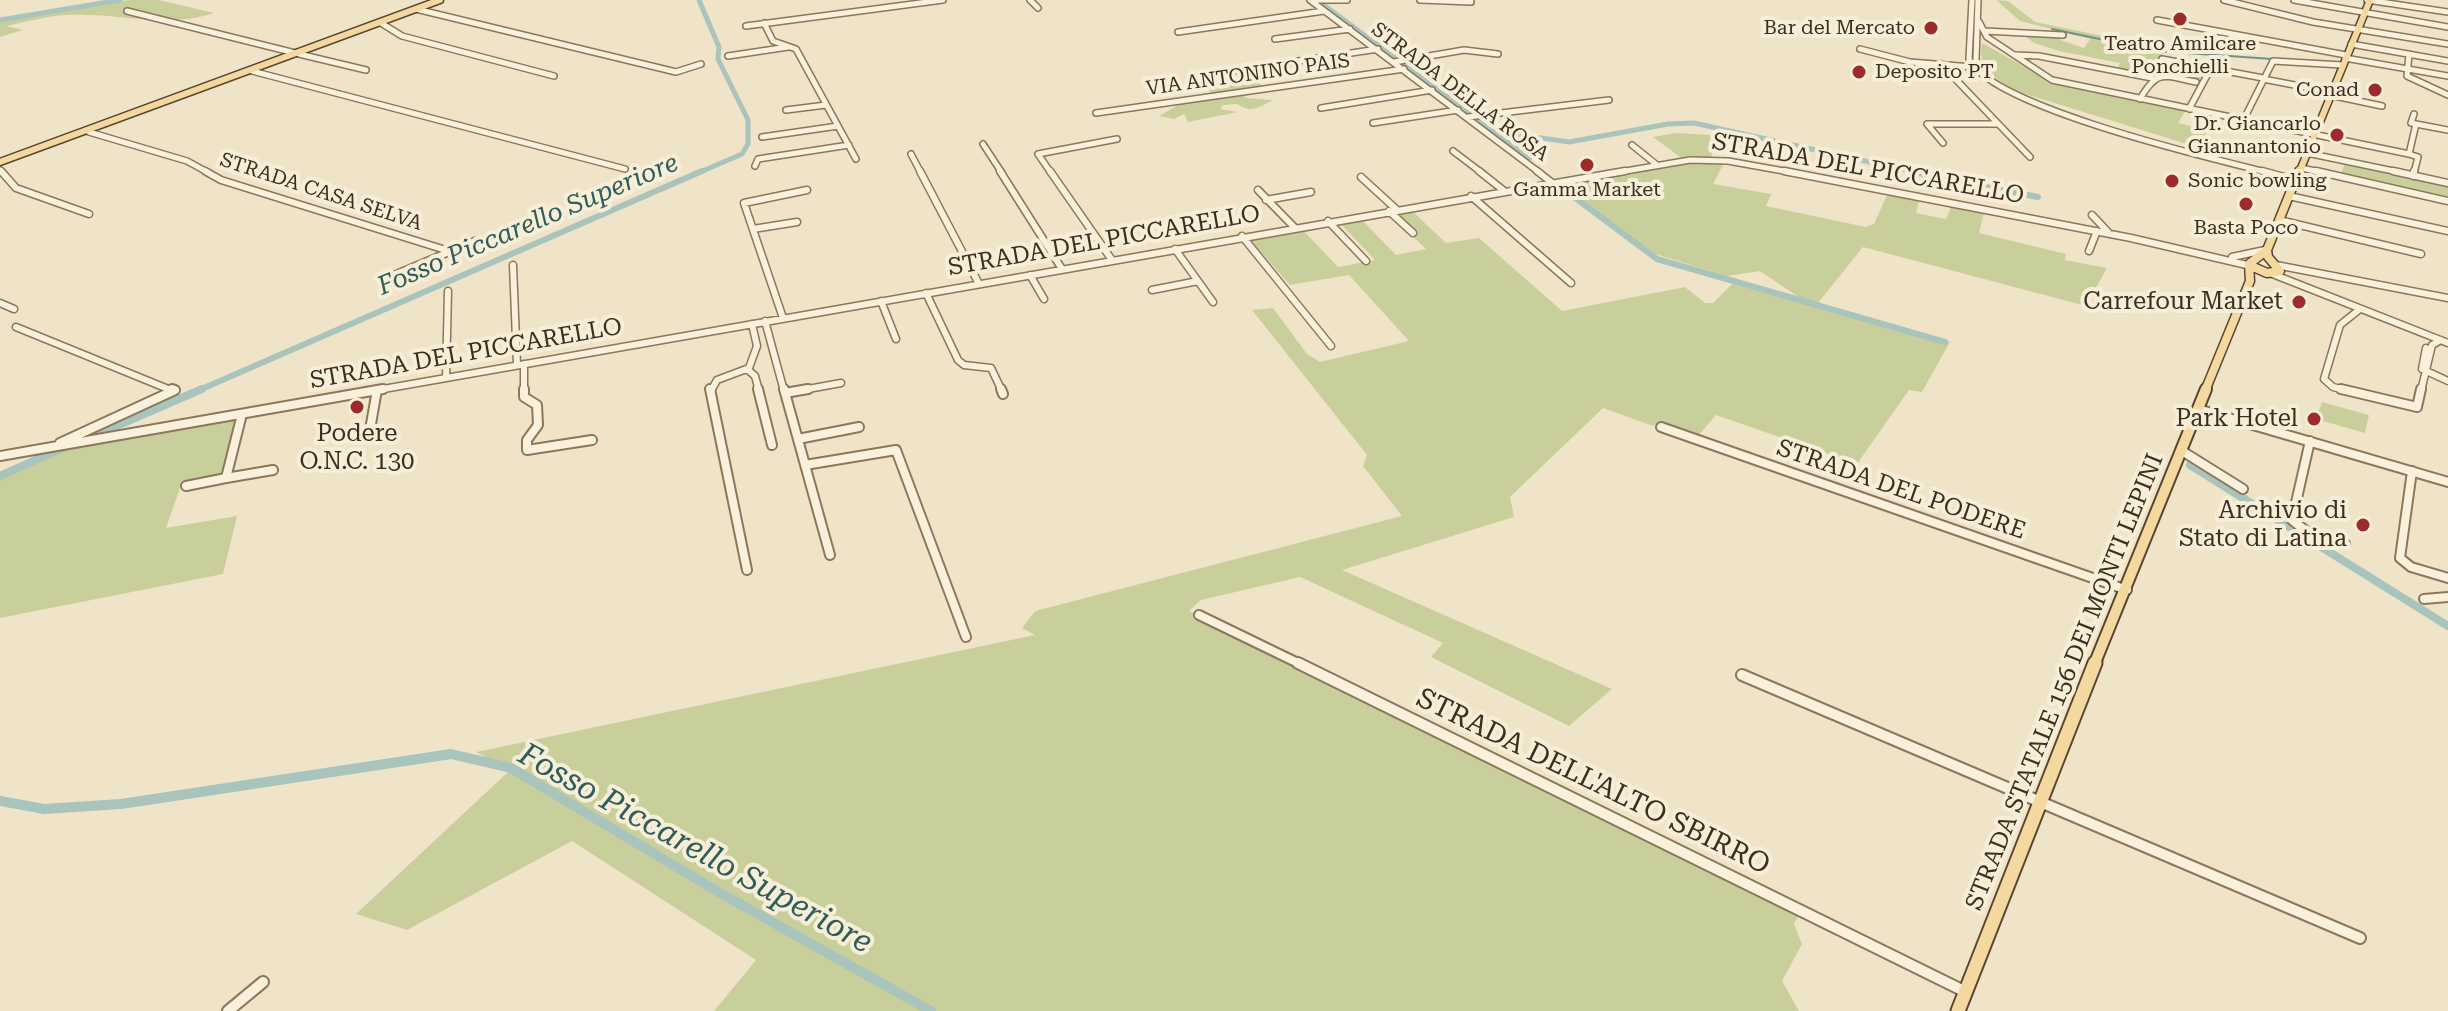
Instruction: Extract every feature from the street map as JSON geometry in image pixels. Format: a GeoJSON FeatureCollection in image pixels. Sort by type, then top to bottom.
{"type":"FeatureCollection","features":[{"type":"Feature","properties":{"kind":"main road"},"geometry":{"type":"LineString","coordinates":[[0,165],[440,0]]}},
{"type":"Feature","properties":{"kind":"main road"},"geometry":{"type":"LineString","coordinates":[[2252,269],[2267,250],[2369,0]]}},
{"type":"Feature","properties":{"kind":"main road"},"geometry":{"type":"LineString","coordinates":[[0,165],[414,10]]}},
{"type":"Feature","properties":{"kind":"main road"},"geometry":{"type":"LineString","coordinates":[[2267,250],[2274,269]]}},
{"type":"Feature","properties":{"kind":"main road"},"geometry":{"type":"LineString","coordinates":[[2252,269],[2274,269]]}},
{"type":"Feature","properties":{"kind":"main road"},"geometry":{"type":"LineString","coordinates":[[2252,269],[2274,269]]}},
{"type":"Feature","properties":{"kind":"main road","name":"STRADA STATALE 156 DEI MONTI LEPINI"},"geometry":{"type":"LineString","coordinates":[[1958,1011],[2252,269]]}},
{"type":"Feature","properties":{"kind":"street"},"geometry":{"type":"LineString","coordinates":[[746,26],[943,0]]}},
{"type":"Feature","properties":{"kind":"street"},"geometry":{"type":"LineString","coordinates":[[1030,0],[1038,8]]}},
{"type":"Feature","properties":{"kind":"street"},"geometry":{"type":"LineString","coordinates":[[1310,0],[1347,0]]}},
{"type":"Feature","properties":{"kind":"street","name":"STRADA DELLA ROSA"},"geometry":{"type":"LineString","coordinates":[[1310,0],[1551,182]]}},
{"type":"Feature","properties":{"kind":"street"},"geometry":{"type":"LineString","coordinates":[[1420,0],[1471,2]]}},
{"type":"Feature","properties":{"kind":"street"},"geometry":{"type":"LineString","coordinates":[[1975,0],[1979,22],[2001,47]]}},
{"type":"Feature","properties":{"kind":"street"},"geometry":{"type":"LineString","coordinates":[[1975,0],[1974,38],[1979,67],[2022,95],[2279,174],[2297,176]]}},
{"type":"Feature","properties":{"kind":"street"},"geometry":{"type":"LineString","coordinates":[[2224,0],[2357,30],[2448,44]]}},
{"type":"Feature","properties":{"kind":"street"},"geometry":{"type":"LineString","coordinates":[[2294,0],[2448,27]]}},
{"type":"Feature","properties":{"kind":"street"},"geometry":{"type":"LineString","coordinates":[[2369,0],[2448,12]]}},
{"type":"Feature","properties":{"kind":"street"},"geometry":{"type":"LineString","coordinates":[[414,10],[676,72],[701,64]]}},
{"type":"Feature","properties":{"kind":"street"},"geometry":{"type":"LineString","coordinates":[[127,11],[366,70]]}},
{"type":"Feature","properties":{"kind":"street"},"geometry":{"type":"LineString","coordinates":[[1178,32],[1325,11]]}},
{"type":"Feature","properties":{"kind":"street"},"geometry":{"type":"LineString","coordinates":[[2157,20],[2344,60],[2448,76]]}},
{"type":"Feature","properties":{"kind":"street"},"geometry":{"type":"LineString","coordinates":[[1972,67],[1969,58],[1979,22]]}},
{"type":"Feature","properties":{"kind":"street"},"geometry":{"type":"LineString","coordinates":[[381,23],[402,36],[554,76]]}},
{"type":"Feature","properties":{"kind":"street"},"geometry":{"type":"LineString","coordinates":[[764,23],[777,49]]}},
{"type":"Feature","properties":{"kind":"street"},"geometry":{"type":"LineString","coordinates":[[1275,39],[1351,29]]}},
{"type":"Feature","properties":{"kind":"street"},"geometry":{"type":"LineString","coordinates":[[1985,31],[2063,35]]}},
{"type":"Feature","properties":{"kind":"street"},"geometry":{"type":"LineString","coordinates":[[1974,38],[2001,47],[2048,79],[2409,154],[2418,157],[2413,176]]}},
{"type":"Feature","properties":{"kind":"street"},"geometry":{"type":"LineString","coordinates":[[773,41],[792,47],[856,159]]}},
{"type":"Feature","properties":{"kind":"street"},"geometry":{"type":"LineString","coordinates":[[2351,44],[2448,61]]}},
{"type":"Feature","properties":{"kind":"street"},"geometry":{"type":"LineString","coordinates":[[728,56],[792,47]]}},
{"type":"Feature","properties":{"kind":"street"},"geometry":{"type":"LineString","coordinates":[[1225,72],[1378,49]]}},
{"type":"Feature","properties":{"kind":"street"},"geometry":{"type":"LineString","coordinates":[[1860,49],[1907,62],[1972,67],[1995,85],[2031,102],[2279,174],[2330,174],[2448,201]]}},
{"type":"Feature","properties":{"kind":"street"},"geometry":{"type":"LineString","coordinates":[[1394,62],[1464,50],[1498,54]]}},
{"type":"Feature","properties":{"kind":"street"},"geometry":{"type":"LineString","coordinates":[[2409,54],[2409,77],[2448,95]]}},
{"type":"Feature","properties":{"kind":"street"},"geometry":{"type":"LineString","coordinates":[[2014,55],[2039,56],[2152,78],[2160,75],[2196,82]]}},
{"type":"Feature","properties":{"kind":"street"},"geometry":{"type":"LineString","coordinates":[[2162,59],[2263,78],[2382,106]]}},
{"type":"Feature","properties":{"kind":"street"},"geometry":{"type":"LineString","coordinates":[[2243,121],[2273,61],[2344,60]]}},
{"type":"Feature","properties":{"kind":"street"},"geometry":{"type":"LineString","coordinates":[[1941,64],[2030,157]]}},
{"type":"Feature","properties":{"kind":"street"},"geometry":{"type":"LineString","coordinates":[[2189,109],[2211,68]]}},
{"type":"Feature","properties":{"kind":"street","name":"VIA ANTONINO PAIS"},"geometry":{"type":"LineString","coordinates":[[1096,113],[1404,69]]}},
{"type":"Feature","properties":{"kind":"street"},"geometry":{"type":"LineString","coordinates":[[252,71],[625,169]]}},
{"type":"Feature","properties":{"kind":"street"},"geometry":{"type":"LineString","coordinates":[[2140,99],[2152,78]]}},
{"type":"Feature","properties":{"kind":"street"},"geometry":{"type":"LineString","coordinates":[[1321,108],[1432,90]]}},
{"type":"Feature","properties":{"kind":"street"},"geometry":{"type":"LineString","coordinates":[[1468,117],[1609,100]]}},
{"type":"Feature","properties":{"kind":"street"},"geometry":{"type":"LineString","coordinates":[[786,110],[826,105]]}},
{"type":"Feature","properties":{"kind":"street"},"geometry":{"type":"LineString","coordinates":[[1373,123],[1458,110]]}},
{"type":"Feature","properties":{"kind":"street"},"geometry":{"type":"LineString","coordinates":[[2414,114],[2411,123],[2448,130]]}},
{"type":"Feature","properties":{"kind":"street"},"geometry":{"type":"LineString","coordinates":[[1943,143],[1927,124],[1998,124]]}},
{"type":"Feature","properties":{"kind":"street"},"geometry":{"type":"LineString","coordinates":[[2409,154],[2416,124]]}},
{"type":"Feature","properties":{"kind":"street"},"geometry":{"type":"LineString","coordinates":[[762,137],[838,126]]}},
{"type":"Feature","properties":{"kind":"street","name":"STRADA CASA SELVA"},"geometry":{"type":"LineString","coordinates":[[89,132],[197,165],[221,180],[452,252]]}},
{"type":"Feature","properties":{"kind":"street"},"geometry":{"type":"LineString","coordinates":[[1112,260],[1038,154],[1117,139]]}},
{"type":"Feature","properties":{"kind":"street"},"geometry":{"type":"LineString","coordinates":[[983,144],[1062,269]]}},
{"type":"Feature","properties":{"kind":"street"},"geometry":{"type":"LineString","coordinates":[[755,166],[754,162],[758,159],[849,145]]}},
{"type":"Feature","properties":{"kind":"street"},"geometry":{"type":"LineString","coordinates":[[1632,145],[1657,165]]}},
{"type":"Feature","properties":{"kind":"street"},"geometry":{"type":"LineString","coordinates":[[1453,151],[1503,190]]}},
{"type":"Feature","properties":{"kind":"street"},"geometry":{"type":"LineString","coordinates":[[2307,153],[2448,183]]}},
{"type":"Feature","properties":{"kind":"street"},"geometry":{"type":"LineString","coordinates":[[911,154],[979,284]]}},
{"type":"Feature","properties":{"kind":"street"},"geometry":{"type":"LineString","coordinates":[[2330,174],[2337,159]]}},
{"type":"Feature","properties":{"kind":"street","name":"STRADA DEL PICCARELLO"},"geometry":{"type":"LineString","coordinates":[[0,456],[1503,190],[1690,160],[1724,161],[2097,231],[2229,258],[2252,269]]}},
{"type":"Feature","properties":{"kind":"street"},"geometry":{"type":"LineString","coordinates":[[0,165],[16,188],[89,214]]}},
{"type":"Feature","properties":{"kind":"street"},"geometry":{"type":"LineString","coordinates":[[1361,177],[1413,233]]}},
{"type":"Feature","properties":{"kind":"street"},"geometry":{"type":"LineString","coordinates":[[783,318],[744,204],[746,200],[807,190]]}},
{"type":"Feature","properties":{"kind":"street"},"geometry":{"type":"LineString","coordinates":[[1258,190],[1295,227]]}},
{"type":"Feature","properties":{"kind":"street"},"geometry":{"type":"LineString","coordinates":[[1266,200],[1311,192]]}},
{"type":"Feature","properties":{"kind":"street"},"geometry":{"type":"LineString","coordinates":[[1471,196],[1571,283]]}},
{"type":"Feature","properties":{"kind":"street"},"geometry":{"type":"LineString","coordinates":[[2289,196],[2448,231]]}},
{"type":"Feature","properties":{"kind":"street"},"geometry":{"type":"LineString","coordinates":[[2092,215],[2110,234]]}},
{"type":"Feature","properties":{"kind":"street"},"geometry":{"type":"LineString","coordinates":[[2279,220],[2421,254]]}},
{"type":"Feature","properties":{"kind":"street"},"geometry":{"type":"LineString","coordinates":[[1328,221],[1366,261]]}},
{"type":"Feature","properties":{"kind":"street"},"geometry":{"type":"LineString","coordinates":[[753,229],[797,222]]}},
{"type":"Feature","properties":{"kind":"street"},"geometry":{"type":"LineString","coordinates":[[2089,251],[2097,231]]}},
{"type":"Feature","properties":{"kind":"street"},"geometry":{"type":"LineString","coordinates":[[1242,236],[1331,346]]}},
{"type":"Feature","properties":{"kind":"street"},"geometry":{"type":"LineString","coordinates":[[399,285],[387,278],[475,241]]}},
{"type":"Feature","properties":{"kind":"street"},"geometry":{"type":"LineString","coordinates":[[1175,249],[1213,302]]}},
{"type":"Feature","properties":{"kind":"street"},"geometry":{"type":"LineString","coordinates":[[2267,250],[2279,262],[2300,270]]}},
{"type":"Feature","properties":{"kind":"street","name":"STRADA DEL PICCARELLO"},"geometry":{"type":"LineString","coordinates":[[2229,258],[2267,250]]}},
{"type":"Feature","properties":{"kind":"street","name":"STRADA DEL PICCARELLO"},"geometry":{"type":"LineString","coordinates":[[2229,258],[2252,269]]}},
{"type":"Feature","properties":{"kind":"street"},"geometry":{"type":"LineString","coordinates":[[513,265],[524,397],[537,405],[538,425],[527,440],[527,450],[592,440]]}},
{"type":"Feature","properties":{"kind":"street"},"geometry":{"type":"LineString","coordinates":[[2274,269],[2314,272],[2448,298]]}},
{"type":"Feature","properties":{"kind":"street"},"geometry":{"type":"LineString","coordinates":[[2274,269],[2314,272]]}},
{"type":"Feature","properties":{"kind":"street"},"geometry":{"type":"LineString","coordinates":[[2274,269],[2300,285],[2444,342]]}},
{"type":"Feature","properties":{"kind":"street"},"geometry":{"type":"LineString","coordinates":[[1030,275],[1044,299]]}},
{"type":"Feature","properties":{"kind":"street"},"geometry":{"type":"LineString","coordinates":[[1152,290],[1198,281]]}},
{"type":"Feature","properties":{"kind":"street"},"geometry":{"type":"LineString","coordinates":[[446,378],[448,291]]}},
{"type":"Feature","properties":{"kind":"street"},"geometry":{"type":"LineString","coordinates":[[926,293],[959,362],[991,368],[1003,394]]}},
{"type":"Feature","properties":{"kind":"street"},"geometry":{"type":"LineString","coordinates":[[881,301],[896,339]]}},
{"type":"Feature","properties":{"kind":"street"},"geometry":{"type":"LineString","coordinates":[[0,303],[14,309]]}},
{"type":"Feature","properties":{"kind":"street"},"geometry":{"type":"LineString","coordinates":[[2360,309],[2340,325],[2324,381],[2336,388],[2415,408],[2420,405],[2429,336]]}},
{"type":"Feature","properties":{"kind":"street"},"geometry":{"type":"LineString","coordinates":[[765,321],[830,555]]}},
{"type":"Feature","properties":{"kind":"street"},"geometry":{"type":"LineString","coordinates":[[747,570],[710,387],[717,380],[747,369],[757,346],[752,324]]}},
{"type":"Feature","properties":{"kind":"street"},"geometry":{"type":"LineString","coordinates":[[16,327],[175,390],[56,446]]}},
{"type":"Feature","properties":{"kind":"street"},"geometry":{"type":"LineString","coordinates":[[2424,370],[2432,345],[2444,342]]}},
{"type":"Feature","properties":{"kind":"street"},"geometry":{"type":"LineString","coordinates":[[747,369],[755,376],[772,445]]}},
{"type":"Feature","properties":{"kind":"street"},"geometry":{"type":"LineString","coordinates":[[2424,370],[2448,381]]}},
{"type":"Feature","properties":{"kind":"street"},"geometry":{"type":"LineString","coordinates":[[785,393],[841,383]]}},
{"type":"Feature","properties":{"kind":"street"},"geometry":{"type":"LineString","coordinates":[[371,424],[377,390]]}},
{"type":"Feature","properties":{"kind":"street"},"geometry":{"type":"LineString","coordinates":[[2198,409],[2448,482]]}},
{"type":"Feature","properties":{"kind":"street"},"geometry":{"type":"LineString","coordinates":[[226,478],[242,414]]}},
{"type":"Feature","properties":{"kind":"street"},"geometry":{"type":"LineString","coordinates":[[798,439],[859,427]]}},
{"type":"Feature","properties":{"kind":"street","name":"STRADA DEL PODERE"},"geometry":{"type":"LineString","coordinates":[[1661,427],[2127,590]]}},
{"type":"Feature","properties":{"kind":"street"},"geometry":{"type":"LineString","coordinates":[[2310,441],[2292,520],[2306,531],[2345,544]]}},
{"type":"Feature","properties":{"kind":"street"},"geometry":{"type":"LineString","coordinates":[[805,465],[896,450],[966,637]]}},
{"type":"Feature","properties":{"kind":"street"},"geometry":{"type":"LineString","coordinates":[[2182,451],[2243,489]]}},
{"type":"Feature","properties":{"kind":"street"},"geometry":{"type":"LineString","coordinates":[[186,486],[273,470]]}},
{"type":"Feature","properties":{"kind":"street"},"geometry":{"type":"LineString","coordinates":[[2412,471],[2400,558],[2411,567],[2448,578]]}},
{"type":"Feature","properties":{"kind":"street"},"geometry":{"type":"LineString","coordinates":[[2424,599],[2448,597]]}},
{"type":"Feature","properties":{"kind":"street","name":"STRADA DELL'ALTO SBIRRO"},"geometry":{"type":"LineString","coordinates":[[1199,615],[1966,992]]}},
{"type":"Feature","properties":{"kind":"street"},"geometry":{"type":"LineString","coordinates":[[1742,675],[2360,938]]}},
{"type":"Feature","properties":{"kind":"street"},"geometry":{"type":"LineString","coordinates":[[228,1011],[263,982]]}},
{"type":"Feature","properties":{"kind":"green space"},"geometry":{"type":"Polygon","coordinates":[[[128,0],[159,0],[214,13],[179,20],[59,16],[6,26],[23,30],[0,37],[0,22],[128,0]]]}},
{"type":"Feature","properties":{"kind":"green space"},"geometry":{"type":"Polygon","coordinates":[[[1996,0],[2008,1],[2035,22],[2166,49],[2161,58],[2206,68],[2199,82],[2117,70],[2120,63],[2034,43],[2019,32],[2063,36],[2060,40],[2084,48],[2090,39],[2020,21],[1996,0]]]}},
{"type":"Feature","properties":{"kind":"green space"},"geometry":{"type":"Polygon","coordinates":[[[1982,43],[2052,82],[2186,110],[2178,123],[2208,130],[2200,148],[2022,93],[1998,80],[1986,68],[1981,53],[1982,43]]]}},
{"type":"Feature","properties":{"kind":"green space"},"geometry":{"type":"Polygon","coordinates":[[[1253,78],[1263,87],[1238,91],[1246,98],[1273,100],[1251,109],[1237,104],[1223,105],[1220,109],[1238,112],[1188,122],[1184,114],[1174,119],[1159,116],[1185,101],[1213,94],[1203,85],[1223,79],[1253,78]]]}},
{"type":"Feature","properties":{"kind":"green space"},"geometry":{"type":"Polygon","coordinates":[[[1676,133],[1710,135],[1712,157],[1680,157],[1653,137],[1676,133]]]}},
{"type":"Feature","properties":{"kind":"green space"},"geometry":{"type":"Polygon","coordinates":[[[1691,161],[1724,163],[1713,184],[1771,194],[1766,206],[1866,227],[1874,224],[1887,195],[1919,201],[1916,213],[1946,219],[1951,207],[1984,213],[1979,233],[2066,254],[2065,260],[2107,268],[2086,306],[1863,247],[1818,303],[1950,342],[1922,392],[1909,390],[1857,464],[1716,415],[1699,435],[1659,421],[1653,426],[1603,408],[1510,497],[1514,517],[1342,570],[1612,689],[1569,726],[1431,657],[1443,643],[1300,577],[1201,600],[1189,611],[1799,915],[1794,924],[1802,944],[1782,981],[1799,1011],[714,1011],[756,960],[572,841],[407,930],[356,914],[509,771],[476,752],[1035,635],[1022,628],[1035,611],[1402,516],[1363,466],[1367,455],[1252,310],[1273,308],[1307,354],[1320,362],[1409,341],[1349,275],[1290,285],[1249,239],[1302,229],[1338,267],[1375,260],[1339,222],[1361,219],[1396,255],[1426,249],[1389,214],[1411,210],[1446,243],[1479,238],[1562,311],[1685,287],[1705,303],[1713,303],[1732,284],[1798,302],[1800,298],[1760,271],[1727,276],[1652,253],[1560,184],[1691,161]]]}},
{"type":"Feature","properties":{"kind":"green space"},"geometry":{"type":"Polygon","coordinates":[[[2345,163],[2448,185],[2448,198],[2341,174],[2345,163]]]}},
{"type":"Feature","properties":{"kind":"green space"},"geometry":{"type":"Polygon","coordinates":[[[2322,402],[2369,415],[2365,433],[2316,419],[2322,402]]]}},
{"type":"Feature","properties":{"kind":"green space"},"geometry":{"type":"Polygon","coordinates":[[[237,418],[221,477],[181,485],[166,528],[237,516],[223,574],[0,618],[0,476],[59,450],[237,418]]]}},
{"type":"Feature","properties":{"kind":"waterway"},"geometry":{"type":"LineString","coordinates":[[0,20],[120,0]]}},
{"type":"Feature","properties":{"kind":"waterway","name":"Fosso Piccarello Superiore"},"geometry":{"type":"LineString","coordinates":[[698,173],[742,154],[748,144],[748,120],[718,59],[719,47],[699,0]]}},
{"type":"Feature","properties":{"kind":"waterway"},"geometry":{"type":"LineString","coordinates":[[1317,0],[1494,131]]}},
{"type":"Feature","properties":{"kind":"waterway"},"geometry":{"type":"LineString","coordinates":[[2052,29],[2157,51],[2272,59]]}},
{"type":"Feature","properties":{"kind":"waterway"},"geometry":{"type":"LineString","coordinates":[[1494,131],[1569,142],[1668,124],[1694,123],[1919,173]]}},
{"type":"Feature","properties":{"kind":"waterway"},"geometry":{"type":"LineString","coordinates":[[1494,131],[1530,158]]}},
{"type":"Feature","properties":{"kind":"waterway","name":"Fosso Piccarello Superiore"},"geometry":{"type":"LineString","coordinates":[[197,391],[702,171]]}},
{"type":"Feature","properties":{"kind":"waterway"},"geometry":{"type":"LineString","coordinates":[[1909,171],[2038,197]]}},
{"type":"Feature","properties":{"kind":"waterway"},"geometry":{"type":"LineString","coordinates":[[1558,185],[1657,259],[1945,342]]}},
{"type":"Feature","properties":{"kind":"waterway","name":"Fosso Piccarello Superiore"},"geometry":{"type":"LineString","coordinates":[[84,440],[202,389]]}},
{"type":"Feature","properties":{"kind":"waterway","name":"Fosso Piccarello Superiore"},"geometry":{"type":"LineString","coordinates":[[0,476],[67,446]]}},
{"type":"Feature","properties":{"kind":"waterway"},"geometry":{"type":"LineString","coordinates":[[2190,465],[2448,626]]}},
{"type":"Feature","properties":{"kind":"waterway","name":"Fosso Piccarello Superiore"},"geometry":{"type":"LineString","coordinates":[[0,801],[44,809],[121,804],[451,754],[511,768],[715,890],[931,1011]]}},
{"type":"Feature","properties":{"kind":"place","name":"Teatro Amilcare Ponchielli"},"geometry":{"type":"Point","coordinates":[2180,19]}},
{"type":"Feature","properties":{"kind":"place","name":"Bar del Mercato"},"geometry":{"type":"Point","coordinates":[1931,28]}},
{"type":"Feature","properties":{"kind":"place","name":"Deposito PT"},"geometry":{"type":"Point","coordinates":[1859,72]}},
{"type":"Feature","properties":{"kind":"place","name":"Conad"},"geometry":{"type":"Point","coordinates":[2375,90]}},
{"type":"Feature","properties":{"kind":"place","name":"Dr. Giancarlo Giannantonio"},"geometry":{"type":"Point","coordinates":[2337,135]}},
{"type":"Feature","properties":{"kind":"place","name":"Gamma Market"},"geometry":{"type":"Point","coordinates":[1587,165]}},
{"type":"Feature","properties":{"kind":"place","name":"Sonic bowling"},"geometry":{"type":"Point","coordinates":[2172,181]}},
{"type":"Feature","properties":{"kind":"place","name":"Basta Poco"},"geometry":{"type":"Point","coordinates":[2246,204]}},
{"type":"Feature","properties":{"kind":"place","name":"Carrefour Market"},"geometry":{"type":"Point","coordinates":[2299,302]}},
{"type":"Feature","properties":{"kind":"place","name":"Podere O.N.C. 130"},"geometry":{"type":"Point","coordinates":[357,407]}},
{"type":"Feature","properties":{"kind":"place","name":"Park Hotel"},"geometry":{"type":"Point","coordinates":[2314,419]}},
{"type":"Feature","properties":{"kind":"place","name":"Archivio di Stato di Latina"},"geometry":{"type":"Point","coordinates":[2363,525]}}]}
